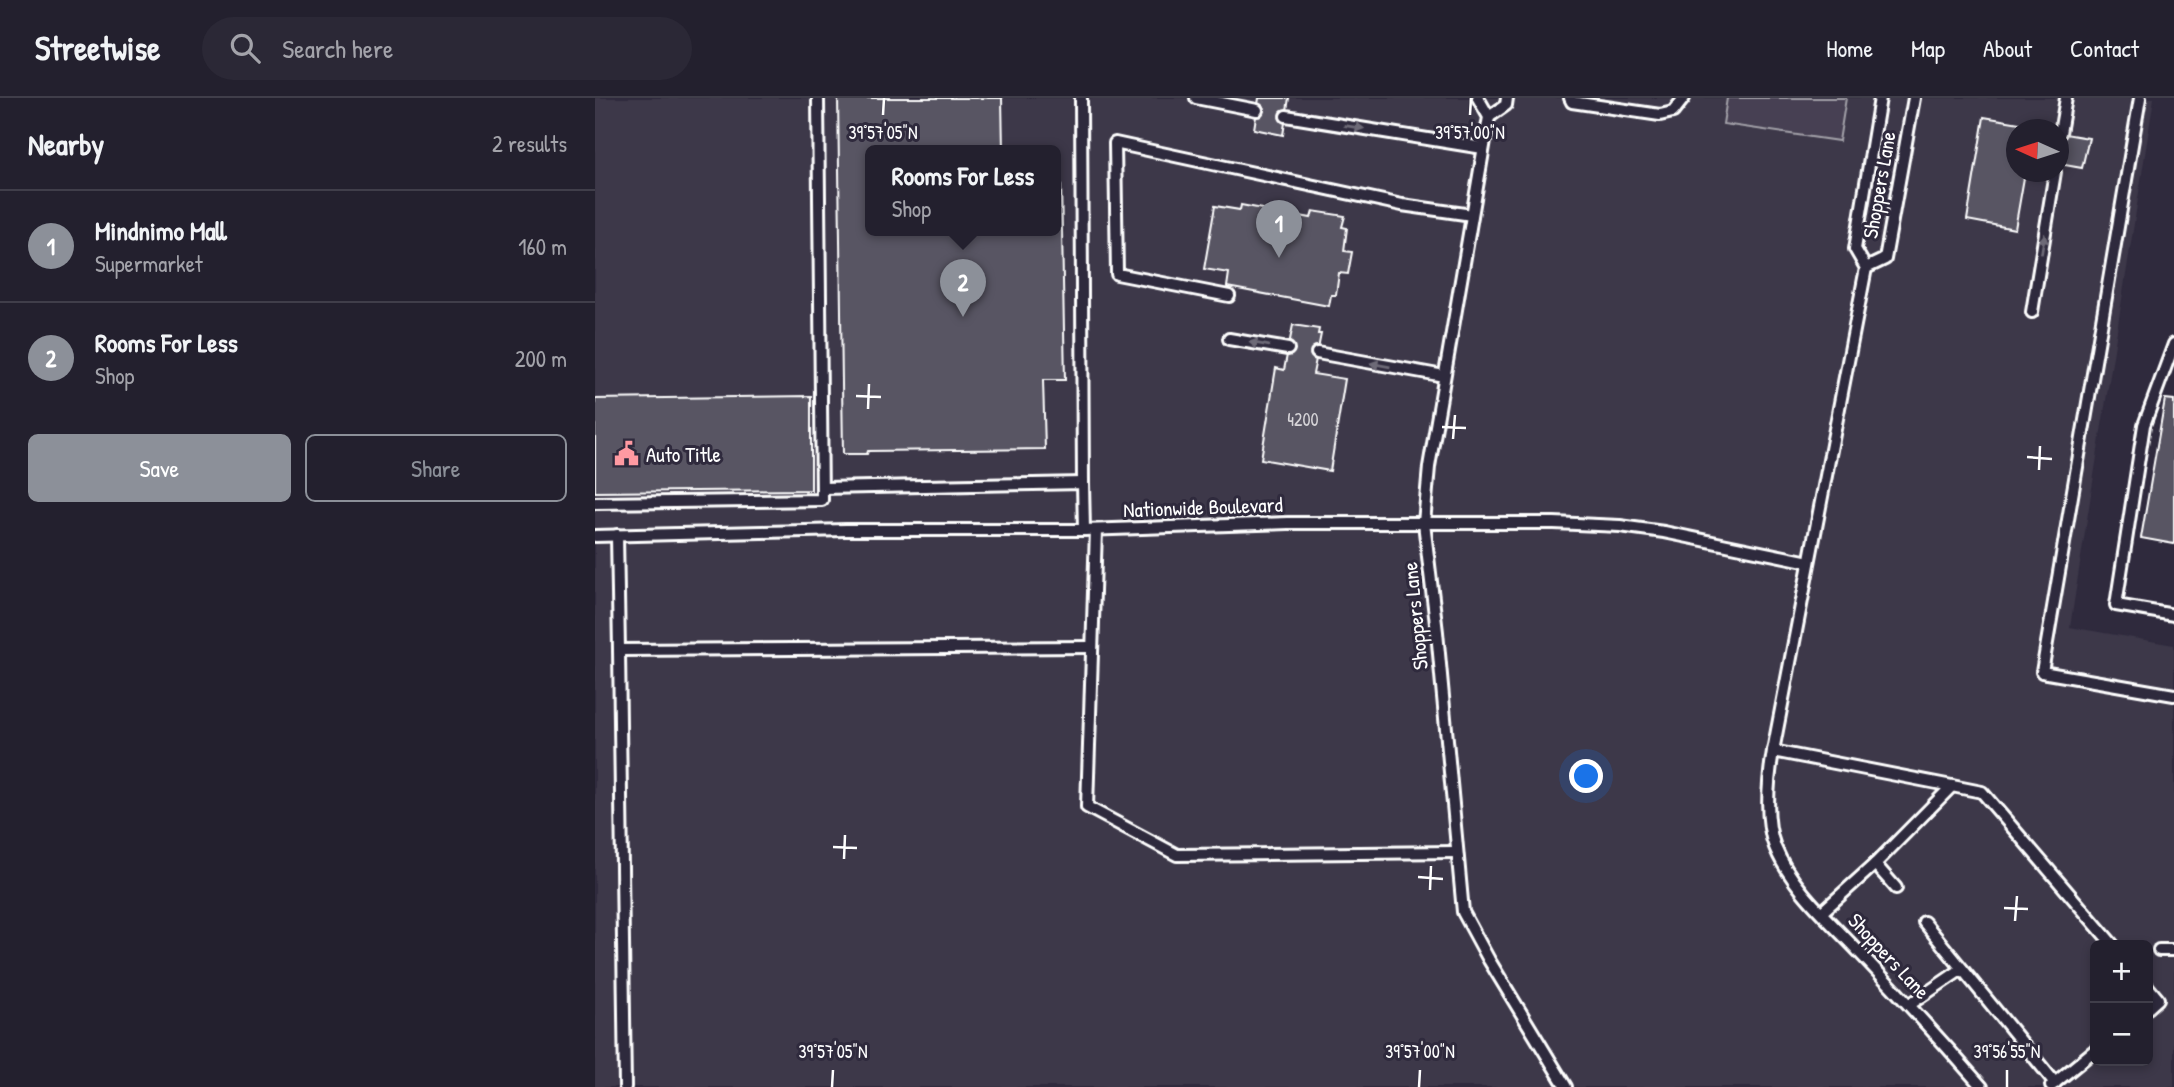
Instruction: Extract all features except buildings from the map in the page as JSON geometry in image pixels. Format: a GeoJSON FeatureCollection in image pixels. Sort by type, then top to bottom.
{"type":"FeatureCollection","features":[{"type":"Feature","properties":{"kind":"lane"},"geometry":{"type":"LineString","coordinates":[[595,503],[822,500],[818,98]]}},
{"type":"Feature","properties":{"kind":"lane"},"geometry":{"type":"LineString","coordinates":[[1081,98],[1083,483],[1090,530],[1092,648],[1087,807],[1177,855],[1456,852]]}},
{"type":"Feature","properties":{"kind":"lane"},"geometry":{"type":"LineString","coordinates":[[1196,98],[1258,110]]}},
{"type":"Feature","properties":{"kind":"lane"},"geometry":{"type":"LineString","coordinates":[[1478,98],[1489,117],[1506,105],[1507,98]]}},
{"type":"Feature","properties":{"kind":"lane"},"geometry":{"type":"LineString","coordinates":[[1570,98],[1572,102],[1660,115],[1672,112],[1684,98]]}},
{"type":"Feature","properties":{"kind":"lane","name":"Shoppers Lane"},"geometry":{"type":"LineString","coordinates":[[1880,98],[1855,250],[1866,268],[1773,751],[1768,799],[1775,847],[1797,886],[1982,1087]]}},
{"type":"Feature","properties":{"kind":"lane","name":"Shoppers Lane"},"geometry":{"type":"LineString","coordinates":[[1866,268],[1885,259],[1914,98]]}},
{"type":"Feature","properties":{"kind":"lane"},"geometry":{"type":"LineString","coordinates":[[2062,119],[2066,98]]}},
{"type":"Feature","properties":{"kind":"lane"},"geometry":{"type":"LineString","coordinates":[[2140,98],[2042,671],[2174,695]]}},
{"type":"Feature","properties":{"kind":"lane"},"geometry":{"type":"LineString","coordinates":[[1286,116],[1483,148]]}},
{"type":"Feature","properties":{"kind":"lane","name":"Shoppers Lane"},"geometry":{"type":"LineString","coordinates":[[1489,117],[1429,467],[1424,523],[1463,912],[1566,1087]]}},
{"type":"Feature","properties":{"kind":"lane"},"geometry":{"type":"LineString","coordinates":[[1229,296],[1117,274],[1115,143],[1402,205],[1472,215]]}},
{"type":"Feature","properties":{"kind":"lane"},"geometry":{"type":"LineString","coordinates":[[2032,312],[2053,182]]}},
{"type":"Feature","properties":{"kind":"lane"},"geometry":{"type":"LineString","coordinates":[[1229,339],[1289,349]]}},
{"type":"Feature","properties":{"kind":"lane"},"geometry":{"type":"LineString","coordinates":[[2174,344],[2144,425],[2116,605],[2174,615]]}},
{"type":"Feature","properties":{"kind":"lane"},"geometry":{"type":"LineString","coordinates":[[1317,353],[1444,376]]}},
{"type":"Feature","properties":{"kind":"lane"},"geometry":{"type":"LineString","coordinates":[[822,488],[1083,483]]}},
{"type":"Feature","properties":{"kind":"lane","name":"Nationwide Boulevard"},"geometry":{"type":"LineString","coordinates":[[595,536],[846,530],[1090,530],[1288,523],[1620,526],[1809,562]]}},
{"type":"Feature","properties":{"kind":"lane"},"geometry":{"type":"LineString","coordinates":[[617,535],[625,1087]]}},
{"type":"Feature","properties":{"kind":"lane"},"geometry":{"type":"LineString","coordinates":[[619,650],[1092,648]]}},
{"type":"Feature","properties":{"kind":"lane"},"geometry":{"type":"LineString","coordinates":[[1773,751],[1982,792],[2109,940]]}},
{"type":"Feature","properties":{"kind":"lane"},"geometry":{"type":"LineString","coordinates":[[1822,912],[1875,864],[1952,786]]}},
{"type":"Feature","properties":{"kind":"lane"},"geometry":{"type":"LineString","coordinates":[[1875,864],[1896,888]]}},
{"type":"Feature","properties":{"kind":"lane"},"geometry":{"type":"LineString","coordinates":[[1924,922],[2052,1085],[2090,1054]]}},
{"type":"Feature","properties":{"kind":"lane"},"geometry":{"type":"LineString","coordinates":[[2159,950],[2174,950]]}},
{"type":"Feature","properties":{"kind":"lane"},"geometry":{"type":"LineString","coordinates":[[1909,1005],[1962,969]]}},
{"type":"Feature","properties":{"kind":"shaded area"},"geometry":{"type":"Polygon","coordinates":[[[595,98],[2154,98],[2070,627],[2174,645],[2174,1087],[595,1087],[595,98]]]}},
{"type":"Feature","properties":{"kind":"shaded area"},"geometry":{"type":"Polygon","coordinates":[[[1727,98],[1846,98],[1839,141],[1723,124],[1727,98]]]}},
{"type":"Feature","properties":{"kind":"place","name":"Mindnimo Mall"},"geometry":{"type":"Point","coordinates":[1279,258]}},
{"type":"Feature","properties":{"kind":"place","name":"Rooms For Less"},"geometry":{"type":"Point","coordinates":[963,317]}},
{"type":"Feature","properties":{"kind":"place","name":"Auto Title"},"geometry":{"type":"Point","coordinates":[626,454]}}]}
